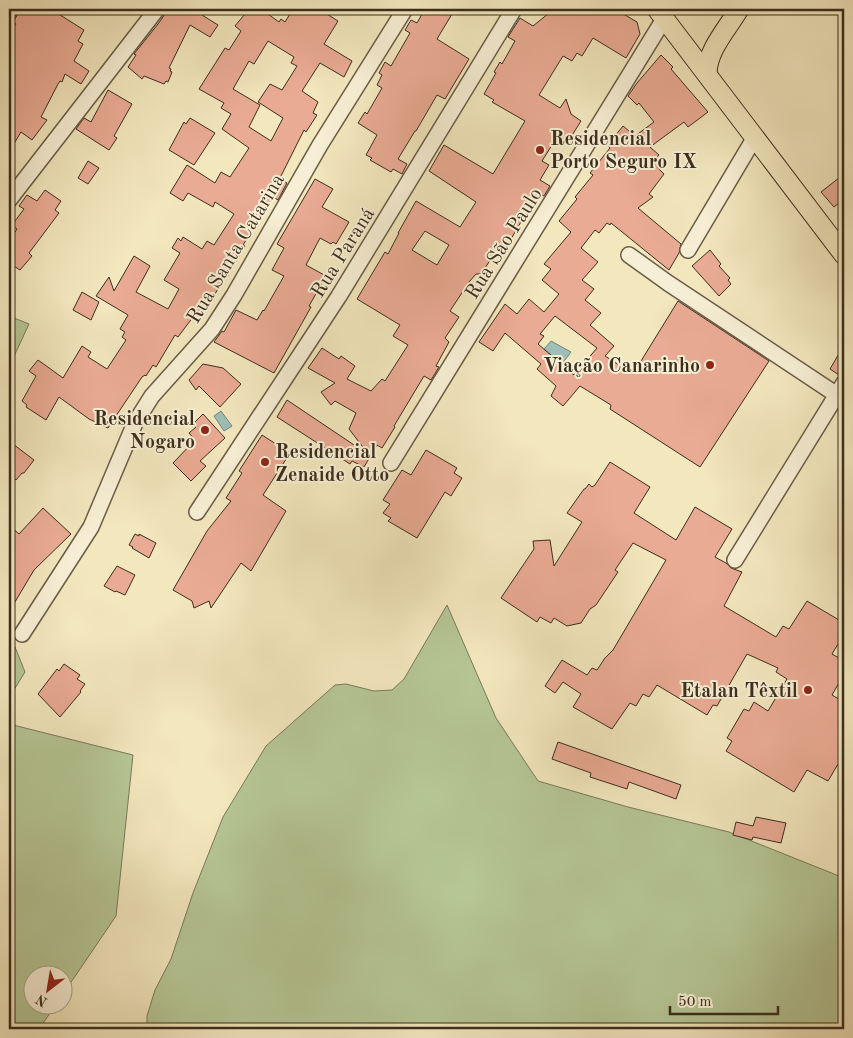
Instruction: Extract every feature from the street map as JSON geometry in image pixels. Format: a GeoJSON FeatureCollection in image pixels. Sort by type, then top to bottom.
{"type":"FeatureCollection","features":[{"type":"Feature","properties":{"kind":"main road"},"geometry":{"type":"LineString","coordinates":[[707,74],[707,65],[711,55],[739,9]]}},
{"type":"Feature","properties":{"kind":"main road"},"geometry":{"type":"LineString","coordinates":[[661,14],[844,255]]}},
{"type":"Feature","properties":{"kind":"street"},"geometry":{"type":"LineString","coordinates":[[9,200],[157,9]]}},
{"type":"Feature","properties":{"kind":"street","name":"Rua Santa Catarina"},"geometry":{"type":"LineString","coordinates":[[22,634],[91,528],[135,423],[152,396],[212,329],[320,145],[404,9]]}},
{"type":"Feature","properties":{"kind":"street","name":"Rua Paraná"},"geometry":{"type":"LineString","coordinates":[[197,512],[339,296],[514,9]]}},
{"type":"Feature","properties":{"kind":"street","name":"Rua São Paulo"},"geometry":{"type":"LineString","coordinates":[[391,463],[661,14]]}},
{"type":"Feature","properties":{"kind":"street"},"geometry":{"type":"LineString","coordinates":[[688,250],[755,137]]}},
{"type":"Feature","properties":{"kind":"street"},"geometry":{"type":"LineString","coordinates":[[629,255],[668,283],[840,389],[735,560]]}},
{"type":"Feature","properties":{"kind":"green space"},"geometry":{"type":"Polygon","coordinates":[[[9,316],[29,324],[9,367],[9,316]]]}},
{"type":"Feature","properties":{"kind":"green space"},"geometry":{"type":"Polygon","coordinates":[[[447,605],[496,718],[538,781],[628,807],[729,832],[844,878],[844,1029],[147,1029],[147,1016],[155,990],[171,959],[193,893],[223,817],[266,746],[335,685],[346,684],[374,691],[392,690],[404,679],[447,605]]]}},
{"type":"Feature","properties":{"kind":"green space"},"geometry":{"type":"Polygon","coordinates":[[[9,632],[25,672],[9,698],[9,632]]]}},
{"type":"Feature","properties":{"kind":"green space"},"geometry":{"type":"Polygon","coordinates":[[[9,724],[133,755],[116,916],[72,981],[72,966],[22,966],[22,1016],[48,1016],[39,1029],[9,1029],[9,724]]]}},
{"type":"Feature","properties":{"kind":"water"},"geometry":{"type":"Polygon","coordinates":[[[551,341],[571,352],[562,364],[544,349],[551,341]]]}},
{"type":"Feature","properties":{"kind":"water"},"geometry":{"type":"Polygon","coordinates":[[[221,411],[232,426],[224,431],[214,416],[221,411]]]}},
{"type":"Feature","properties":{"kind":"building"},"geometry":{"type":"Polygon","coordinates":[[[21,9],[60,9],[57,13],[84,30],[78,41],[83,44],[74,61],[89,71],[81,84],[65,74],[41,117],[47,120],[32,140],[21,132],[9,152],[9,35],[16,24],[13,22],[21,9]]]}},
{"type":"Feature","properties":{"kind":"building"},"geometry":{"type":"Polygon","coordinates":[[[166,9],[206,9],[202,15],[218,25],[210,37],[190,25],[169,68],[172,72],[168,82],[166,81],[164,84],[144,76],[142,79],[128,67],[136,55],[134,54],[158,24],[166,9]]]}},
{"type":"Feature","properties":{"kind":"building"},"geometry":{"type":"Polygon","coordinates":[[[249,9],[261,9],[279,22],[281,19],[285,22],[293,9],[319,9],[338,21],[324,44],[352,61],[344,77],[320,63],[302,91],[318,102],[313,113],[317,115],[306,132],[304,130],[280,178],[287,183],[278,200],[273,197],[243,245],[245,246],[226,279],[210,299],[199,320],[193,317],[178,337],[175,335],[156,367],[153,365],[146,376],[142,377],[108,428],[89,419],[59,397],[46,420],[26,407],[27,405],[22,401],[36,376],[29,371],[38,360],[63,378],[82,346],[91,352],[88,357],[107,369],[126,340],[122,337],[125,332],[120,329],[128,315],[96,296],[109,277],[114,291],[134,256],[150,266],[136,292],[168,309],[179,289],[164,280],[180,253],[172,248],[178,238],[181,241],[183,237],[202,249],[207,241],[214,245],[234,214],[215,202],[213,207],[188,193],[183,201],[170,193],[187,165],[215,183],[221,172],[230,177],[249,148],[222,129],[231,114],[221,108],[224,103],[199,89],[225,48],[229,50],[241,31],[235,26],[249,9]],[[268,41],[254,64],[249,61],[233,89],[260,105],[249,127],[271,141],[283,118],[258,102],[270,84],[282,90],[297,66],[291,63],[294,57],[268,41]]]}},
{"type":"Feature","properties":{"kind":"building"},"geometry":{"type":"Polygon","coordinates":[[[425,9],[455,9],[437,39],[469,59],[445,99],[437,95],[398,159],[407,164],[402,174],[393,169],[391,172],[370,160],[372,158],[366,155],[377,135],[358,123],[365,112],[367,114],[382,88],[377,85],[382,75],[379,73],[385,62],[391,66],[410,33],[405,30],[411,20],[417,23],[425,9]]]}},
{"type":"Feature","properties":{"kind":"building"},"geometry":{"type":"Polygon","coordinates":[[[554,9],[615,9],[637,22],[640,34],[626,58],[593,38],[582,56],[577,53],[572,61],[563,56],[539,95],[560,108],[566,99],[571,114],[581,121],[571,137],[569,136],[565,142],[557,137],[542,161],[549,165],[540,180],[550,186],[544,196],[538,193],[501,256],[495,253],[481,274],[476,274],[469,282],[450,311],[459,317],[445,338],[449,342],[436,366],[439,367],[431,380],[424,376],[382,448],[377,445],[364,467],[352,461],[350,464],[277,417],[287,400],[369,455],[349,429],[356,413],[335,401],[331,405],[321,392],[335,383],[308,368],[322,348],[339,359],[341,356],[355,366],[347,379],[371,391],[382,379],[385,381],[408,345],[393,336],[400,325],[357,299],[385,252],[388,254],[416,201],[460,227],[476,202],[429,171],[444,145],[493,174],[525,121],[492,102],[494,100],[484,94],[496,73],[494,72],[500,62],[502,64],[515,41],[508,37],[520,18],[533,26],[554,9]],[[425,231],[412,250],[437,265],[449,245],[425,231]]]}},
{"type":"Feature","properties":{"kind":"building"},"geometry":{"type":"Polygon","coordinates":[[[661,55],[673,67],[671,69],[708,112],[688,127],[684,122],[650,147],[659,155],[657,157],[662,161],[657,167],[664,174],[649,194],[653,197],[638,208],[681,244],[679,253],[669,270],[611,223],[610,225],[607,223],[599,233],[595,230],[581,248],[598,262],[582,280],[594,289],[585,300],[601,313],[590,325],[614,346],[605,356],[633,374],[678,301],[769,361],[700,467],[610,409],[611,405],[580,386],[563,406],[551,396],[556,386],[537,369],[541,364],[505,333],[493,351],[479,342],[505,304],[517,314],[529,299],[544,312],[559,294],[542,280],[551,269],[544,264],[571,232],[559,221],[577,199],[575,197],[593,175],[590,173],[610,148],[608,146],[610,142],[623,126],[635,136],[654,122],[639,103],[637,105],[628,96],[661,55]],[[555,316],[540,334],[544,336],[538,344],[574,375],[597,348],[555,316]]]}},
{"type":"Feature","properties":{"kind":"building"},"geometry":{"type":"Polygon","coordinates":[[[108,90],[132,104],[114,136],[117,138],[109,150],[76,129],[84,118],[91,122],[108,90]]]}},
{"type":"Feature","properties":{"kind":"building"},"geometry":{"type":"Polygon","coordinates":[[[190,118],[215,133],[194,165],[169,150],[184,122],[186,124],[190,118]]]}},
{"type":"Feature","properties":{"kind":"building"},"geometry":{"type":"Polygon","coordinates":[[[88,161],[99,168],[88,184],[78,178],[88,161]]]}},
{"type":"Feature","properties":{"kind":"building"},"geometry":{"type":"Polygon","coordinates":[[[844,174],[844,199],[834,207],[821,192],[844,174]]]}},
{"type":"Feature","properties":{"kind":"building"},"geometry":{"type":"Polygon","coordinates":[[[315,179],[333,189],[322,207],[349,222],[336,244],[333,242],[331,244],[320,238],[306,265],[326,276],[274,373],[214,342],[222,331],[224,332],[236,310],[257,320],[264,311],[284,276],[272,270],[284,248],[277,244],[315,179]]]}},
{"type":"Feature","properties":{"kind":"building"},"geometry":{"type":"Polygon","coordinates":[[[45,190],[61,201],[55,210],[59,213],[29,253],[32,256],[20,270],[9,263],[9,241],[17,229],[12,225],[24,209],[19,206],[27,195],[37,201],[45,190]]]}},
{"type":"Feature","properties":{"kind":"building"},"geometry":{"type":"Polygon","coordinates":[[[710,250],[721,264],[719,266],[730,278],[728,280],[731,284],[719,296],[692,266],[710,250]]]}},
{"type":"Feature","properties":{"kind":"building"},"geometry":{"type":"Polygon","coordinates":[[[82,292],[99,302],[91,320],[73,310],[82,292]]]}},
{"type":"Feature","properties":{"kind":"building"},"geometry":{"type":"Polygon","coordinates":[[[844,345],[844,374],[839,375],[830,369],[844,345]]]}},
{"type":"Feature","properties":{"kind":"building"},"geometry":{"type":"Polygon","coordinates":[[[203,364],[223,368],[241,384],[220,407],[199,386],[196,390],[189,380],[203,364]]]}},
{"type":"Feature","properties":{"kind":"building"},"geometry":{"type":"Polygon","coordinates":[[[203,414],[225,438],[200,461],[206,466],[191,481],[173,463],[195,440],[189,433],[196,427],[193,424],[203,414]]]}},
{"type":"Feature","properties":{"kind":"building"},"geometry":{"type":"Polygon","coordinates":[[[262,435],[290,453],[263,495],[286,511],[251,571],[241,563],[211,608],[209,601],[194,608],[192,601],[173,590],[207,531],[231,501],[226,498],[242,473],[239,471],[262,435]]]}},
{"type":"Feature","properties":{"kind":"building"},"geometry":{"type":"Polygon","coordinates":[[[9,441],[34,460],[16,480],[9,474],[9,441]]]}},
{"type":"Feature","properties":{"kind":"building"},"geometry":{"type":"Polygon","coordinates":[[[426,450],[457,468],[454,473],[462,478],[451,496],[445,492],[417,538],[388,521],[391,518],[383,513],[390,504],[383,500],[402,470],[411,475],[426,450]]]}},
{"type":"Feature","properties":{"kind":"building"},"geometry":{"type":"Polygon","coordinates":[[[610,462],[650,487],[634,513],[676,540],[695,507],[732,529],[715,557],[731,568],[742,572],[724,606],[776,637],[783,626],[789,629],[807,601],[844,623],[844,634],[832,654],[844,661],[844,674],[832,695],[844,702],[844,770],[838,764],[828,781],[807,770],[794,792],[726,751],[732,741],[727,738],[744,709],[749,711],[754,702],[768,711],[787,679],[776,672],[778,668],[747,654],[717,706],[713,705],[707,715],[657,685],[649,697],[643,694],[636,706],[630,703],[612,729],[573,707],[581,694],[563,682],[555,693],[545,686],[562,660],[587,675],[592,668],[597,670],[613,650],[666,560],[633,543],[615,570],[618,572],[596,605],[590,609],[581,623],[567,626],[554,618],[551,623],[540,617],[537,622],[501,598],[534,549],[533,541],[550,540],[554,566],[582,522],[567,513],[589,484],[592,487],[595,485],[610,462]]]}},
{"type":"Feature","properties":{"kind":"building"},"geometry":{"type":"Polygon","coordinates":[[[43,508],[71,534],[34,570],[9,612],[9,525],[19,534],[43,508]]]}},
{"type":"Feature","properties":{"kind":"building"},"geometry":{"type":"Polygon","coordinates":[[[135,534],[139,536],[139,534],[156,543],[149,558],[129,545],[135,534]]]}},
{"type":"Feature","properties":{"kind":"building"},"geometry":{"type":"Polygon","coordinates":[[[117,566],[135,575],[125,595],[104,586],[117,566]]]}},
{"type":"Feature","properties":{"kind":"building"},"geometry":{"type":"Polygon","coordinates":[[[64,664],[80,675],[77,679],[85,684],[81,692],[60,717],[38,694],[57,669],[59,671],[64,664]]]}},
{"type":"Feature","properties":{"kind":"building"},"geometry":{"type":"Polygon","coordinates":[[[558,742],[681,785],[676,799],[629,782],[627,789],[590,777],[591,773],[552,759],[558,742]]]}},
{"type":"Feature","properties":{"kind":"building"},"geometry":{"type":"Polygon","coordinates":[[[756,817],[786,823],[781,843],[753,837],[752,840],[733,835],[736,822],[753,826],[756,817]]]}},
{"type":"Feature","properties":{"kind":"place","name":"Residencial Porto Seguro IX"},"geometry":{"type":"Point","coordinates":[540,150]}},
{"type":"Feature","properties":{"kind":"place","name":"Viação Canarinho"},"geometry":{"type":"Point","coordinates":[710,365]}},
{"type":"Feature","properties":{"kind":"place","name":"Residencial Nogaro"},"geometry":{"type":"Point","coordinates":[205,430]}},
{"type":"Feature","properties":{"kind":"place","name":"Residencial Zenaide Otto"},"geometry":{"type":"Point","coordinates":[265,462]}},
{"type":"Feature","properties":{"kind":"place","name":"Etalan Têxtil"},"geometry":{"type":"Point","coordinates":[808,690]}}]}
